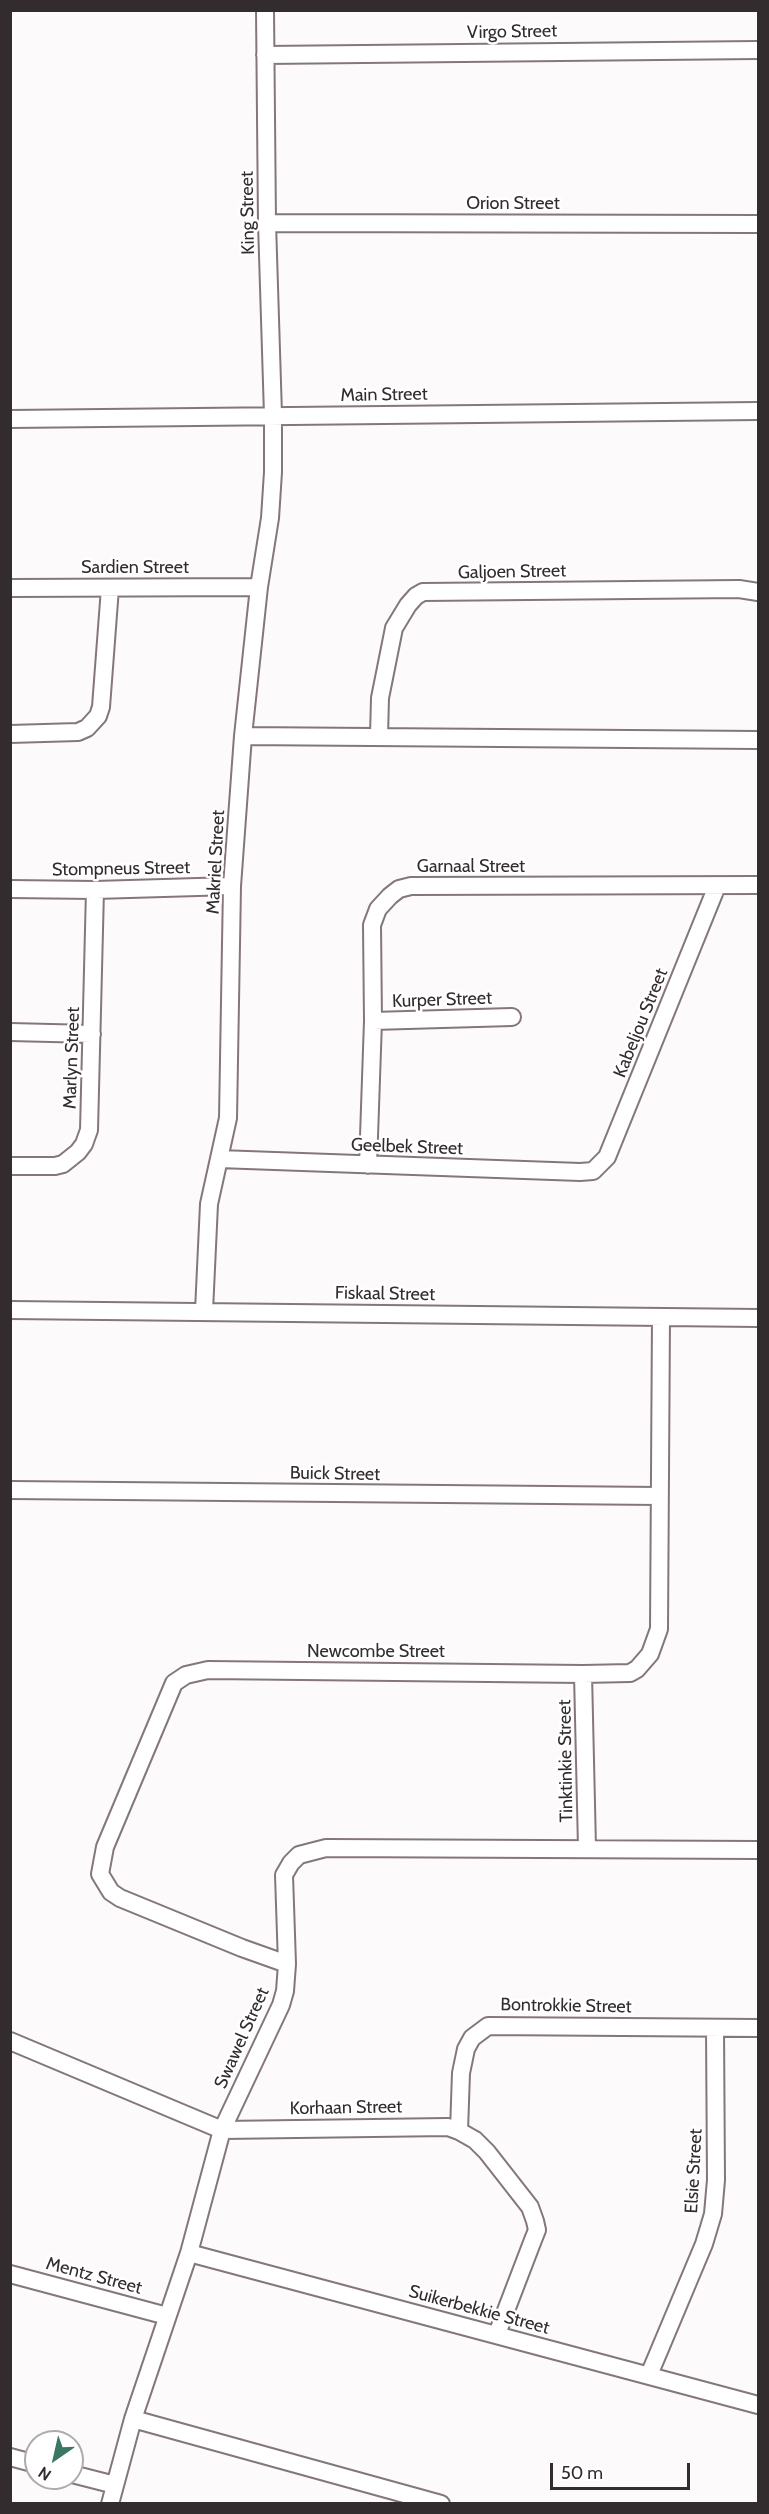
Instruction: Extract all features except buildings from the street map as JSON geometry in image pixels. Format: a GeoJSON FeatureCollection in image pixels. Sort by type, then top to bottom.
{"type":"FeatureCollection","features":[{"type":"Feature","properties":{"kind":"street","name":"King Street"},"geometry":{"type":"LineString","coordinates":[[265,10],[267,223],[273,416]]}},
{"type":"Feature","properties":{"kind":"street","name":"Virgo Street"},"geometry":{"type":"LineString","coordinates":[[265,55],[759,50]]}},
{"type":"Feature","properties":{"kind":"street","name":"Orion Street"},"geometry":{"type":"LineString","coordinates":[[267,223],[759,224]]}},
{"type":"Feature","properties":{"kind":"street","name":"Main Street"},"geometry":{"type":"LineString","coordinates":[[10,419],[759,411]]}},
{"type":"Feature","properties":{"kind":"street","name":"Makriel Street"},"geometry":{"type":"LineString","coordinates":[[204,1311],[207,1221],[228,1118],[232,886],[243,736],[259,587],[270,518],[273,416]]}},
{"type":"Feature","properties":{"kind":"street","name":"Sardien Street"},"geometry":{"type":"LineString","coordinates":[[10,588],[259,587]]}},
{"type":"Feature","properties":{"kind":"street"},"geometry":{"type":"LineString","coordinates":[[10,734],[78,732],[87,728],[98,716],[101,707],[110,588]]}},
{"type":"Feature","properties":{"kind":"street","name":"Galjoen Street"},"geometry":{"type":"LineString","coordinates":[[379,736],[380,698],[394,628],[408,605],[423,592],[739,589],[759,592]]}},
{"type":"Feature","properties":{"kind":"street"},"geometry":{"type":"LineString","coordinates":[[243,736],[759,740]]}},
{"type":"Feature","properties":{"kind":"street","name":"Garnaal Street"},"geometry":{"type":"LineString","coordinates":[[368,1165],[373,1021],[372,925],[383,901],[399,889],[411,886],[759,885]]}},
{"type":"Feature","properties":{"kind":"street","name":"Stompneus Street"},"geometry":{"type":"LineString","coordinates":[[10,889],[95,890],[232,886]]}},
{"type":"Feature","properties":{"kind":"street","name":"Kabeljou Street"},"geometry":{"type":"LineString","coordinates":[[593,1171],[607,1157],[717,886]]}},
{"type":"Feature","properties":{"kind":"street","name":"Marlyn Street"},"geometry":{"type":"LineString","coordinates":[[10,1166],[55,1166],[71,1160],[84,1144],[89,1130],[95,890]]}},
{"type":"Feature","properties":{"kind":"street","name":"Kurper Street"},"geometry":{"type":"LineString","coordinates":[[373,1021],[512,1017]]}},
{"type":"Feature","properties":{"kind":"street"},"geometry":{"type":"LineString","coordinates":[[10,1032],[92,1034]]}},
{"type":"Feature","properties":{"kind":"street","name":"Geelbek Street"},"geometry":{"type":"LineString","coordinates":[[219,1159],[593,1171]]}},
{"type":"Feature","properties":{"kind":"street","name":"Fiskaal Street"},"geometry":{"type":"LineString","coordinates":[[10,1310],[759,1318]]}},
{"type":"Feature","properties":{"kind":"street","name":"Newcombe Street"},"geometry":{"type":"LineString","coordinates":[[287,1964],[120,1898],[111,1892],[100,1874],[105,1847],[174,1683],[186,1675],[208,1670],[630,1673],[643,1663],[655,1644],[659,1629],[661,1317]]}},
{"type":"Feature","properties":{"kind":"street","name":"Buick Street"},"geometry":{"type":"LineString","coordinates":[[10,1490],[659,1496]]}},
{"type":"Feature","properties":{"kind":"street","name":"Tinktinkie Street"},"geometry":{"type":"LineString","coordinates":[[584,1674],[587,1848]]}},
{"type":"Feature","properties":{"kind":"street","name":"Swawel Street"},"geometry":{"type":"LineString","coordinates":[[110,2504],[133,2419],[189,2253],[222,2130],[281,2005],[285,1991],[287,1964],[284,1875],[286,1869],[299,1855],[326,1848],[759,1850]]}},
{"type":"Feature","properties":{"kind":"street","name":"Bontrokkie Street"},"geometry":{"type":"LineString","coordinates":[[459,2131],[461,2073],[466,2049],[472,2038],[488,2026],[759,2028]]}},
{"type":"Feature","properties":{"kind":"street","name":"Elsie Street"},"geometry":{"type":"LineString","coordinates":[[649,2375],[704,2244],[713,2214],[716,2180],[715,2028]]}},
{"type":"Feature","properties":{"kind":"street","name":"Korhaan Street"},"geometry":{"type":"LineString","coordinates":[[10,2041],[222,2130],[448,2127],[475,2140],[488,2152],[530,2207],[537,2230],[497,2334]]}},
{"type":"Feature","properties":{"kind":"street","name":"Suikerbekkie Street"},"geometry":{"type":"LineString","coordinates":[[189,2253],[759,2405]]}},
{"type":"Feature","properties":{"kind":"street","name":"Mentz Street"},"geometry":{"type":"LineString","coordinates":[[10,2274],[167,2316]]}},
{"type":"Feature","properties":{"kind":"street"},"geometry":{"type":"LineString","coordinates":[[133,2419],[441,2504]]}},
{"type":"Feature","properties":{"kind":"street"},"geometry":{"type":"LineString","coordinates":[[84,2477],[115,2485]]}}]}
